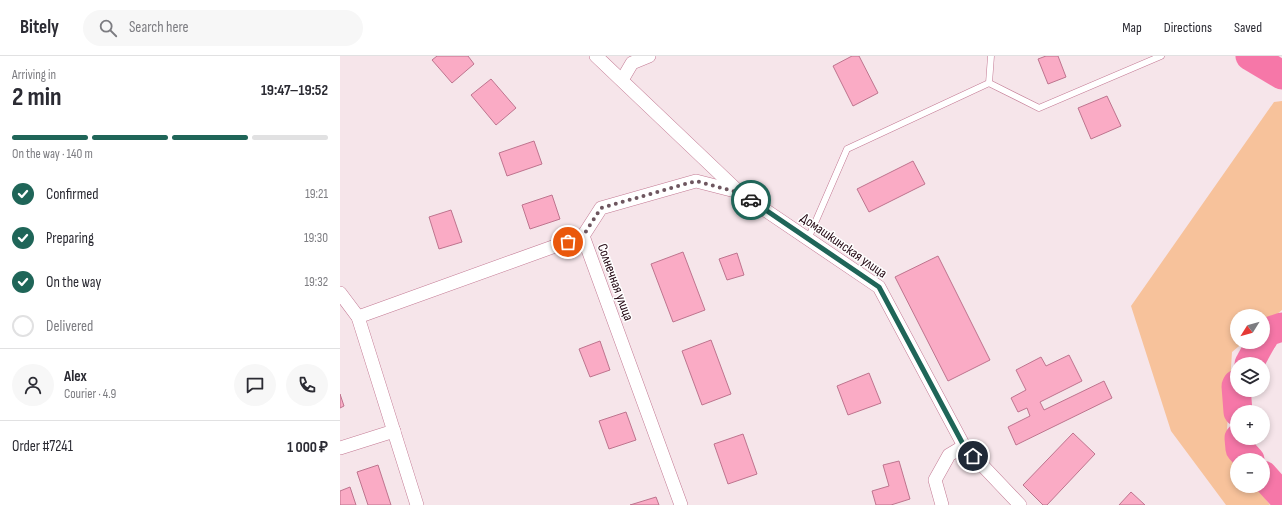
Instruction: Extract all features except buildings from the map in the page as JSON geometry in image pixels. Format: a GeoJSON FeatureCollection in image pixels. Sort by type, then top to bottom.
{"type":"FeatureCollection","features":[{"type":"Feature","properties":{"kind":"street","name":"Домашкинская улица"},"geometry":{"type":"LineString","coordinates":[[596,56],[740,193],[879,287],[964,446],[1020,505]]}},
{"type":"Feature","properties":{"kind":"street"},"geometry":{"type":"LineString","coordinates":[[622,80],[632,63],[649,56]]}},
{"type":"Feature","properties":{"kind":"street","name":"Солнечная улица"},"geometry":{"type":"LineString","coordinates":[[681,505],[583,236],[601,208],[696,181],[740,193]]}},
{"type":"Feature","properties":{"kind":"street"},"geometry":{"type":"LineString","coordinates":[[358,317],[583,236]]}},
{"type":"Feature","properties":{"kind":"street"},"geometry":{"type":"LineString","coordinates":[[340,293],[358,317],[416,505]]}},
{"type":"Feature","properties":{"kind":"street"},"geometry":{"type":"LineString","coordinates":[[340,448],[394,432]]}},
{"type":"Feature","properties":{"kind":"street"},"geometry":{"type":"LineString","coordinates":[[942,505],[935,480],[949,454],[964,446]]}},
{"type":"Feature","properties":{"kind":"lane"},"geometry":{"type":"LineString","coordinates":[[989,83],[991,56]]}},
{"type":"Feature","properties":{"kind":"lane"},"geometry":{"type":"LineString","coordinates":[[989,83],[1039,108],[1161,56]]}},
{"type":"Feature","properties":{"kind":"lane"},"geometry":{"type":"LineString","coordinates":[[808,239],[847,149],[989,83]]}},
{"type":"Feature","properties":{"kind":"shaded area"},"geometry":{"type":"Polygon","coordinates":[[[1282,101],[1282,310],[1270,320],[1270,309],[1230,309],[1230,349],[1236,349],[1232,352],[1232,357],[1230,357],[1226,446],[1231,453],[1230,493],[1261,493],[1270,505],[1226,505],[1171,431],[1131,306],[1274,102],[1282,101]]]}},
{"type":"Feature","properties":{"kind":"waterway"},"geometry":{"type":"LineString","coordinates":[[1250,56],[1282,75]]}},
{"type":"Feature","properties":{"kind":"waterway"},"geometry":{"type":"LineString","coordinates":[[1270,331],[1282,327]]}},
{"type":"Feature","properties":{"kind":"waterway"},"geometry":{"type":"LineString","coordinates":[[1253,357],[1257,349]]}},
{"type":"Feature","properties":{"kind":"waterway"},"geometry":{"type":"LineString","coordinates":[[1237,397],[1237,405]]}},
{"type":"Feature","properties":{"kind":"waterway"},"geometry":{"type":"LineString","coordinates":[[1240,445],[1240,449],[1244,453]]}},
{"type":"Feature","properties":{"kind":"waterway"},"geometry":{"type":"LineString","coordinates":[[1270,483],[1282,496]]}},
{"type":"Feature","properties":{"kind":"way so far"},"geometry":{"type":"LineString","coordinates":[[568,242],[583,236],[601,208],[696,181],[740,193],[751,200]]}},
{"type":"Feature","properties":{"kind":"route"},"geometry":{"type":"LineString","coordinates":[[751,200],[879,287],[964,446],[973,456]]}}]}
